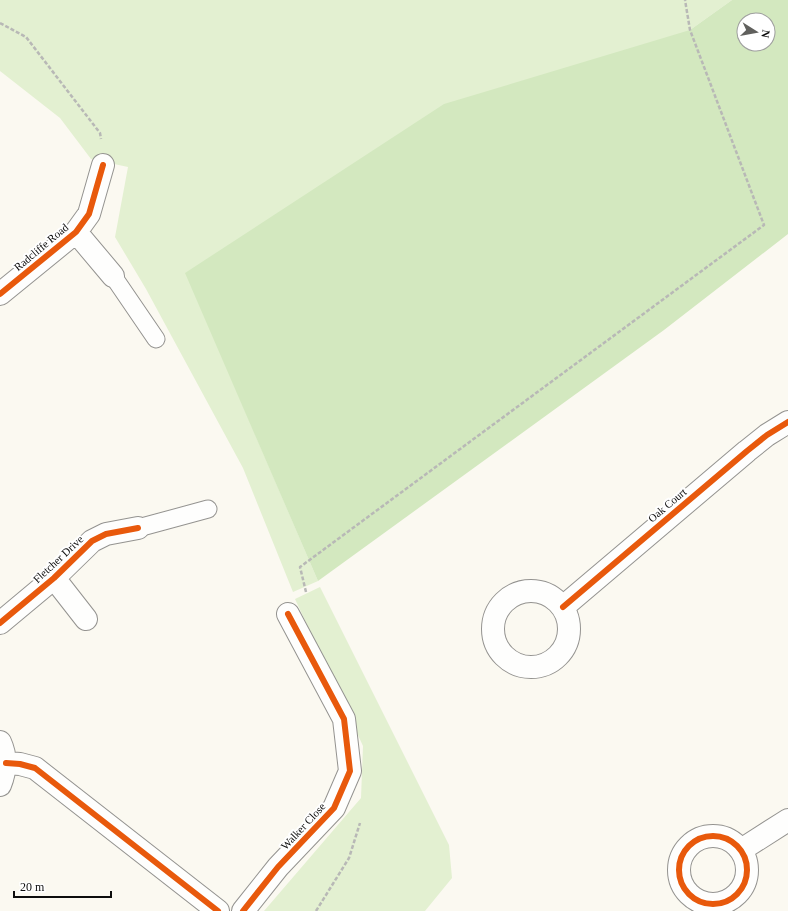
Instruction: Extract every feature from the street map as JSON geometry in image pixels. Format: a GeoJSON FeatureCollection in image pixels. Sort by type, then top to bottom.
{"type":"FeatureCollection","features":[{"type":"Feature","properties":{"kind":"street","name":"Radcliffe Road"},"geometry":{"type":"LineString","coordinates":[[0,294],[76,232],[89,214],[102,165]]}},
{"type":"Feature","properties":{"kind":"street"},"geometry":{"type":"LineString","coordinates":[[76,232],[113,276]]}},
{"type":"Feature","properties":{"kind":"street","name":"Oak Court"},"geometry":{"type":"LineString","coordinates":[[563,607],[747,451],[767,435],[788,422]]}},
{"type":"Feature","properties":{"kind":"street","name":"Fletcher Drive"},"geometry":{"type":"LineString","coordinates":[[0,623],[54,578],[92,541],[106,534],[138,528]]}},
{"type":"Feature","properties":{"kind":"street","name":"Fletcher Drive"},"geometry":{"type":"LineString","coordinates":[[54,578],[86,619]]}},
{"type":"Feature","properties":{"kind":"street","name":"Walker Close"},"geometry":{"type":"LineString","coordinates":[[243,911],[278,867],[334,808],[350,771],[344,719],[288,614]]}},
{"type":"Feature","properties":{"kind":"street"},"geometry":{"type":"LineString","coordinates":[[0,742],[4,749],[6,763],[0,785]]}},
{"type":"Feature","properties":{"kind":"street"},"geometry":{"type":"LineString","coordinates":[[6,763],[20,764],[35,768],[218,911]]}},
{"type":"Feature","properties":{"kind":"street"},"geometry":{"type":"LineString","coordinates":[[741,850],[788,820]]}},
{"type":"Feature","properties":{"kind":"lane"},"geometry":{"type":"LineString","coordinates":[[113,276],[156,339]]}},
{"type":"Feature","properties":{"kind":"lane"},"geometry":{"type":"LineString","coordinates":[[138,528],[208,509]]}},
{"type":"Feature","properties":{"kind":"path"},"geometry":{"type":"LineString","coordinates":[[307,595],[300,567],[764,225],[690,30],[685,0]]}},
{"type":"Feature","properties":{"kind":"path"},"geometry":{"type":"LineString","coordinates":[[0,22],[26,37],[100,133],[102,165]]}},
{"type":"Feature","properties":{"kind":"path"},"geometry":{"type":"LineString","coordinates":[[316,911],[349,858],[360,821]]}},
{"type":"Feature","properties":{"kind":"green space"},"geometry":{"type":"Polygon","coordinates":[[[0,0],[732,0],[690,30],[186,273],[318,581],[293,592],[243,468],[146,289],[115,237],[128,167],[91,159],[60,118],[0,71],[0,0]]]}},
{"type":"Feature","properties":{"kind":"green space"},"geometry":{"type":"Polygon","coordinates":[[[732,0],[788,0],[788,234],[664,330],[318,581],[185,273],[444,104],[690,30],[732,0]]]}},
{"type":"Feature","properties":{"kind":"green space"},"geometry":{"type":"Polygon","coordinates":[[[320,587],[449,845],[452,878],[425,911],[264,911],[361,798],[363,746],[295,599],[320,587]]]}},
{"type":"Feature","properties":{"kind":"cycle path"},"geometry":{"type":"LineString","coordinates":[[0,294],[76,232],[89,214],[103,165]]}},
{"type":"Feature","properties":{"kind":"cycle path"},"geometry":{"type":"LineString","coordinates":[[563,607],[747,451],[767,435],[788,422]]}},
{"type":"Feature","properties":{"kind":"cycle path"},"geometry":{"type":"LineString","coordinates":[[0,623],[54,578],[92,541],[106,534],[138,528]]}},
{"type":"Feature","properties":{"kind":"cycle path"},"geometry":{"type":"LineString","coordinates":[[243,911],[278,867],[334,808],[350,771],[344,719],[288,614]]}},
{"type":"Feature","properties":{"kind":"cycle path"},"geometry":{"type":"LineString","coordinates":[[6,763],[20,764],[35,768],[218,911]]}},
{"type":"Feature","properties":{"kind":"cycle path"},"geometry":{"type":"LineString","coordinates":[[706,836],[720,836],[732,841],[742,851],[747,863],[747,870],[747,877],[742,889],[732,899],[720,904],[706,904],[694,899],[684,889],[679,877],[679,863],[684,851],[694,841],[706,836]]}}]}
